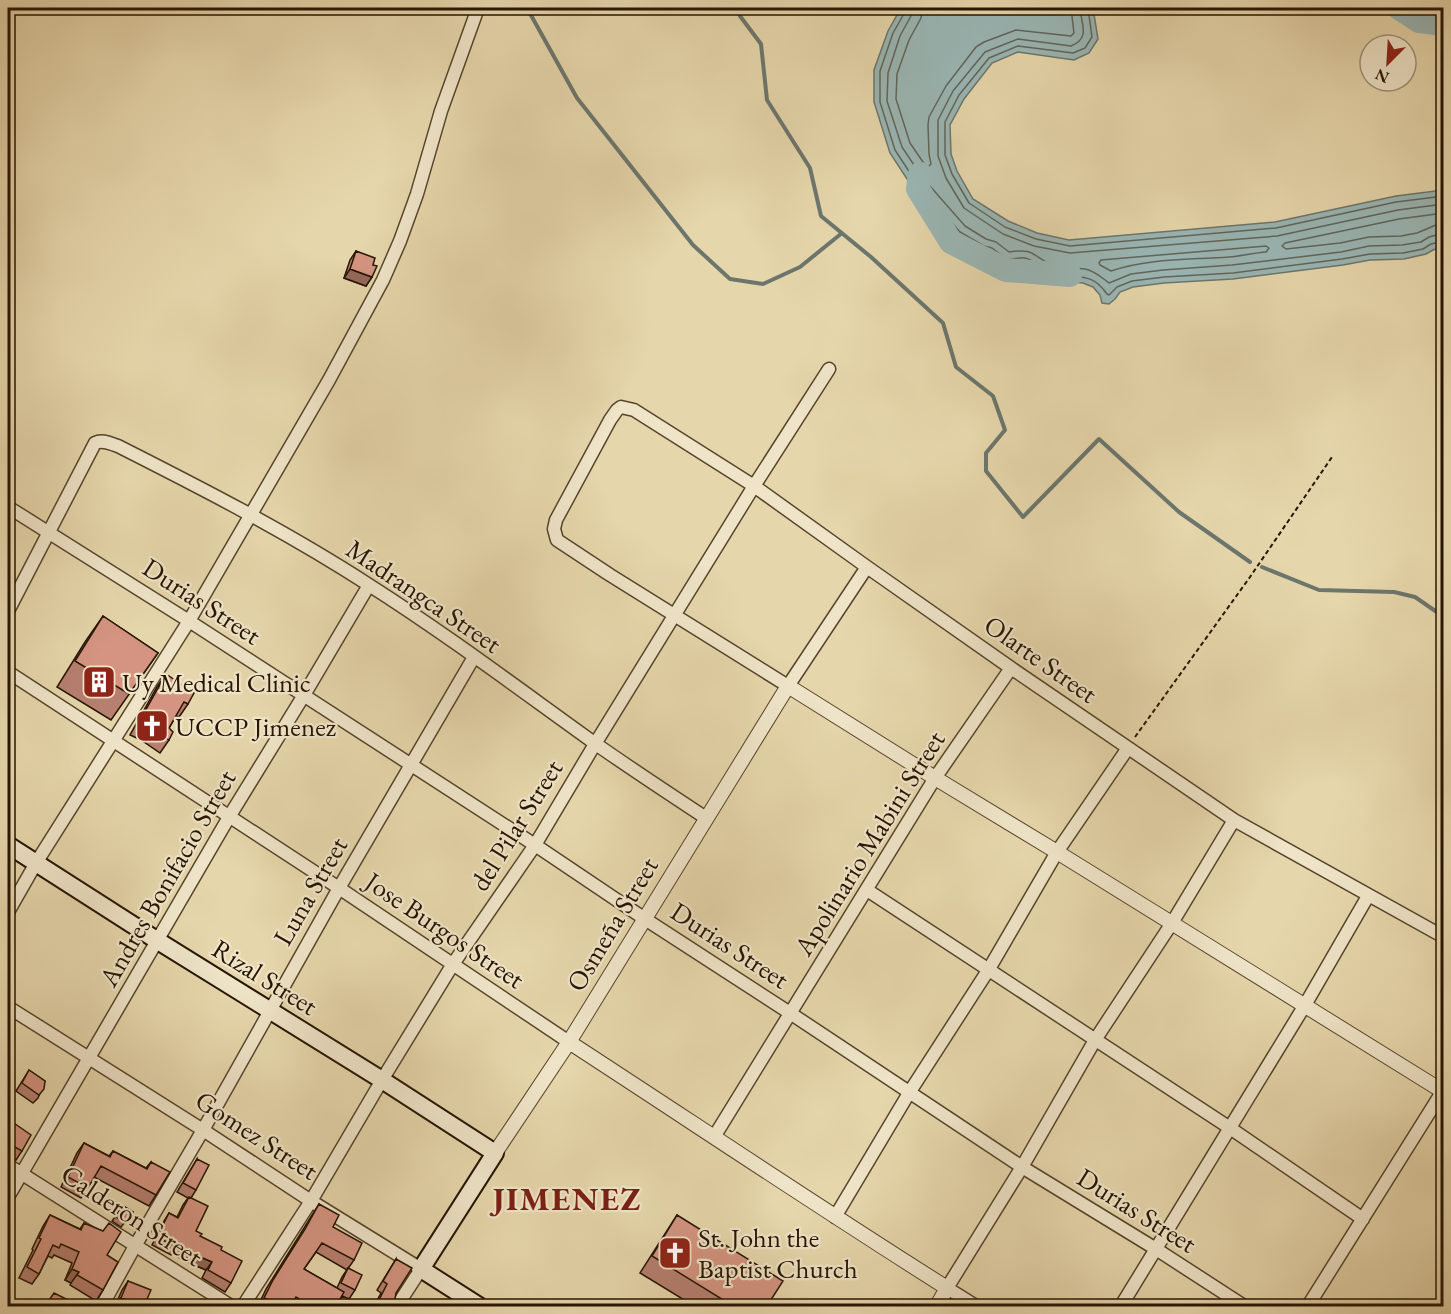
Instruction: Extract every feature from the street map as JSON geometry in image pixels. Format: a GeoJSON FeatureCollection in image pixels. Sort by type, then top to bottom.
{"type":"FeatureCollection","features":[{"type":"Feature","properties":{"kind":"main road","name":"Rizal Street"},"geometry":{"type":"LineString","coordinates":[[8,845],[382,1080],[495,1154]]}},
{"type":"Feature","properties":{"kind":"main road","name":"Osmeña Street"},"geometry":{"type":"LineString","coordinates":[[421,1269],[495,1154]]}},
{"type":"Feature","properties":{"kind":"main road","name":"Gomez Street"},"geometry":{"type":"LineString","coordinates":[[421,1269],[479,1306]]}},
{"type":"Feature","properties":{"kind":"street"},"geometry":{"type":"LineString","coordinates":[[8,912],[36,863],[189,621],[329,380],[383,280],[400,242],[417,194],[441,111],[478,8]]}},
{"type":"Feature","properties":{"kind":"street","name":"del Pilar Street"},"geometry":{"type":"LineString","coordinates":[[243,1306],[311,1201],[453,964],[535,845],[754,486],[829,369]]}},
{"type":"Feature","properties":{"kind":"street","name":"Olarte Street"},"geometry":{"type":"LineString","coordinates":[[676,615],[601,570],[557,540],[555,536],[556,520],[610,420],[621,407],[634,410],[754,486],[1011,668],[1234,820],[1443,938]]}},
{"type":"Feature","properties":{"kind":"street","name":"Madrangca Street"},"geometry":{"type":"LineString","coordinates":[[49,533],[95,443],[99,441],[118,446],[250,514],[369,585],[706,818]]}},
{"type":"Feature","properties":{"kind":"street","name":"Durias Street"},"geometry":{"type":"LineString","coordinates":[[8,507],[411,764],[1022,1167],[1244,1306]]}},
{"type":"Feature","properties":{"kind":"street"},"geometry":{"type":"LineString","coordinates":[[8,611],[49,533]]}},
{"type":"Feature","properties":{"kind":"street","name":"Osmeña Street"},"geometry":{"type":"LineString","coordinates":[[495,1154],[569,1042],[788,686],[867,567]]}},
{"type":"Feature","properties":{"kind":"street","name":"Andres Bonifacio Street"},"geometry":{"type":"LineString","coordinates":[[8,1197],[229,817],[369,585]]}},
{"type":"Feature","properties":{"kind":"street"},"geometry":{"type":"LineString","coordinates":[[676,615],[935,778],[1443,1091],[1308,1306]]}},
{"type":"Feature","properties":{"kind":"street","name":"Luna Street"},"geometry":{"type":"LineString","coordinates":[[102,1306],[204,1130],[339,888],[474,657]]}},
{"type":"Feature","properties":{"kind":"street","name":"Apolinario Mabini Street"},"geometry":{"type":"LineString","coordinates":[[714,1137],[935,778],[1011,668]]}},
{"type":"Feature","properties":{"kind":"street","name":"Jose Burgos Street"},"geometry":{"type":"LineString","coordinates":[[8,672],[835,1217],[976,1306]]}},
{"type":"Feature","properties":{"kind":"street"},"geometry":{"type":"LineString","coordinates":[[835,1217],[909,1093],[988,969],[1057,852],[1128,748]]}},
{"type":"Feature","properties":{"kind":"street"},"geometry":{"type":"LineString","coordinates":[[937,1306],[1022,1167],[1095,1040],[1172,923],[1234,820]]}},
{"type":"Feature","properties":{"kind":"street"},"geometry":{"type":"LineString","coordinates":[[867,890],[1230,1128],[1363,1219]]}},
{"type":"Feature","properties":{"kind":"street"},"geometry":{"type":"LineString","coordinates":[[1121,1306],[1305,1005],[1368,896]]}},
{"type":"Feature","properties":{"kind":"street","name":"Gomez Street"},"geometry":{"type":"LineString","coordinates":[[8,1007],[421,1269]]}},
{"type":"Feature","properties":{"kind":"street","name":"Calderon Street"},"geometry":{"type":"LineString","coordinates":[[8,1165],[231,1306]]}},
{"type":"Feature","properties":{"kind":"street","name":"Osmeña Street"},"geometry":{"type":"LineString","coordinates":[[397,1306],[421,1269]]}},
{"type":"Feature","properties":{"kind":"path"},"geometry":{"type":"LineString","coordinates":[[1128,748],[1332,457]]}},
{"type":"Feature","properties":{"kind":"water"},"geometry":{"type":"Polygon","coordinates":[[[901,8],[1093,8],[1098,39],[1089,53],[1074,60],[1018,52],[992,63],[964,99],[950,125],[951,154],[957,171],[973,199],[1008,221],[1037,233],[1069,240],[1275,222],[1396,196],[1443,190],[1443,246],[1426,254],[1404,259],[1370,260],[1233,279],[1133,287],[1120,292],[1109,304],[1102,303],[1100,295],[1093,287],[1083,283],[1046,277],[1025,264],[1003,265],[989,253],[982,253],[956,236],[911,185],[890,153],[874,102],[874,70],[888,31],[901,8]]]}},
{"type":"Feature","properties":{"kind":"building"},"geometry":{"type":"Polygon","coordinates":[[[356,251],[375,258],[373,265],[377,266],[372,277],[350,269],[356,251]]]}},
{"type":"Feature","properties":{"kind":"building"},"geometry":{"type":"Polygon","coordinates":[[[103,616],[158,653],[129,694],[75,661],[103,616]]]}},
{"type":"Feature","properties":{"kind":"building","name":"UCCP Jimenez"},"geometry":{"type":"Polygon","coordinates":[[[166,674],[194,693],[188,704],[184,702],[169,728],[173,732],[169,740],[139,722],[166,674]]]}},
{"type":"Feature","properties":{"kind":"building"},"geometry":{"type":"Polygon","coordinates":[[[29,1070],[45,1081],[44,1089],[39,1095],[22,1083],[29,1070]]]}},
{"type":"Feature","properties":{"kind":"building"},"geometry":{"type":"Polygon","coordinates":[[[8,1119],[31,1135],[22,1151],[11,1145],[8,1139],[8,1119]]]}},
{"type":"Feature","properties":{"kind":"building"},"geometry":{"type":"Polygon","coordinates":[[[84,1143],[110,1157],[113,1151],[147,1169],[151,1162],[170,1172],[156,1195],[101,1166],[88,1188],[68,1177],[84,1143]]]}},
{"type":"Feature","properties":{"kind":"building"},"geometry":{"type":"Polygon","coordinates":[[[197,1159],[209,1165],[196,1190],[183,1183],[197,1159]]]}},
{"type":"Feature","properties":{"kind":"building"},"geometry":{"type":"Polygon","coordinates":[[[189,1197],[208,1206],[196,1231],[202,1234],[200,1236],[222,1247],[221,1250],[242,1261],[231,1283],[208,1270],[212,1262],[157,1237],[169,1213],[178,1218],[189,1197]]]}},
{"type":"Feature","properties":{"kind":"building"},"geometry":{"type":"Polygon","coordinates":[[[319,1204],[339,1215],[333,1227],[362,1243],[354,1260],[322,1243],[304,1269],[344,1292],[336,1306],[323,1303],[321,1306],[311,1306],[296,1297],[291,1306],[282,1306],[264,1298],[273,1280],[319,1204]]]}},
{"type":"Feature","properties":{"kind":"building"},"geometry":{"type":"Polygon","coordinates":[[[123,1206],[133,1212],[124,1223],[115,1216],[123,1206]]]}},
{"type":"Feature","properties":{"kind":"building"},"geometry":{"type":"Polygon","coordinates":[[[50,1215],[81,1230],[84,1223],[103,1231],[109,1223],[121,1232],[107,1255],[118,1262],[103,1290],[77,1275],[79,1272],[72,1269],[79,1252],[61,1244],[59,1248],[53,1245],[39,1274],[27,1267],[50,1215]]]}},
{"type":"Feature","properties":{"kind":"building"},"geometry":{"type":"Polygon","coordinates":[[[677,1215],[783,1281],[767,1306],[733,1306],[652,1256],[677,1215]]]}},
{"type":"Feature","properties":{"kind":"building"},"geometry":{"type":"Polygon","coordinates":[[[396,1259],[412,1268],[396,1293],[391,1306],[376,1306],[387,1284],[383,1281],[396,1259]]]}},
{"type":"Feature","properties":{"kind":"building"},"geometry":{"type":"Polygon","coordinates":[[[348,1268],[362,1275],[355,1290],[341,1283],[348,1268]]]}},
{"type":"Feature","properties":{"kind":"building"},"geometry":{"type":"Polygon","coordinates":[[[128,1281],[151,1290],[144,1306],[121,1298],[128,1281]]]}},
{"type":"Feature","properties":{"kind":"building"},"geometry":{"type":"Polygon","coordinates":[[[54,1293],[80,1306],[45,1306],[54,1293]]]}},
{"type":"Feature","properties":{"kind":"building"},"geometry":{"type":"Polygon","coordinates":[[[444,1301],[455,1306],[441,1306],[444,1301]]]}},
{"type":"Feature","properties":{"kind":"waterway"},"geometry":{"type":"LineString","coordinates":[[527,8],[577,98],[693,245],[730,279],[763,284],[800,267],[842,233]]}},
{"type":"Feature","properties":{"kind":"waterway"},"geometry":{"type":"LineString","coordinates":[[734,8],[761,44],[767,100],[810,168],[821,216],[871,257],[943,323],[956,367],[993,396],[1005,430],[986,453],[986,471],[1023,517],[1099,439],[1179,512],[1250,562]]}},
{"type":"Feature","properties":{"kind":"waterway"},"geometry":{"type":"LineString","coordinates":[[1399,8],[1419,21],[1444,24]]}},
{"type":"Feature","properties":{"kind":"waterway"},"geometry":{"type":"LineString","coordinates":[[920,174],[918,189],[951,242],[1006,270],[1070,275]]}},
{"type":"Feature","properties":{"kind":"waterway"},"geometry":{"type":"LineString","coordinates":[[1262,567],[1319,590],[1394,592],[1415,597],[1444,617]]}},
{"type":"Feature","properties":{"kind":"place","name":"Uy Medical Clinic"},"geometry":{"type":"Point","coordinates":[99,682]}},
{"type":"Feature","properties":{"kind":"place","name":"UCCP Jimenez"},"geometry":{"type":"Point","coordinates":[152,726]}},
{"type":"Feature","properties":{"kind":"place","name":"St. John the Baptist Church"},"geometry":{"type":"Point","coordinates":[675,1253]}},
{"type":"Feature","properties":{"kind":"district","name":"JIMENEZ"},"geometry":{"type":"Point","coordinates":[567,1198]}}]}
